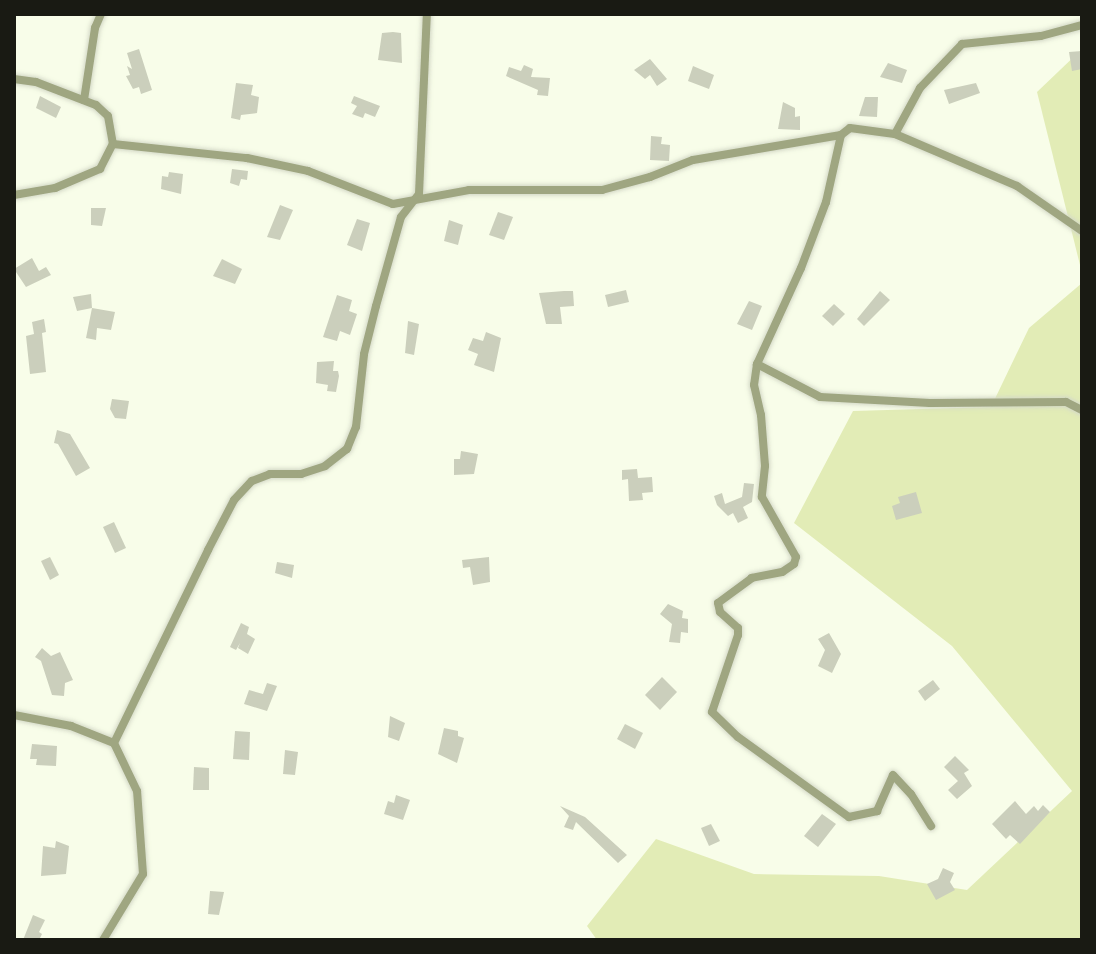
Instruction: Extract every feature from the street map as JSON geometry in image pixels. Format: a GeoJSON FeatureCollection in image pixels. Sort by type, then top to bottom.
{"type":"FeatureCollection","features":[{"type":"Feature","properties":{"kind":"street"},"geometry":{"type":"LineString","coordinates":[[84,100],[95,28],[101,14]]}},
{"type":"Feature","properties":{"kind":"street"},"geometry":{"type":"LineString","coordinates":[[114,743],[234,500],[252,481],[270,474],[301,474],[325,466],[347,449],[356,427],[364,354],[376,306],[401,217],[414,203],[421,174],[427,14]]}},
{"type":"Feature","properties":{"kind":"street"},"geometry":{"type":"LineString","coordinates":[[895,134],[920,88],[962,44],[1041,36],[1082,25]]}},
{"type":"Feature","properties":{"kind":"street"},"geometry":{"type":"LineString","coordinates":[[14,79],[36,82],[96,105],[108,116],[113,144],[100,169],[55,188],[14,195]]}},
{"type":"Feature","properties":{"kind":"street"},"geometry":{"type":"LineString","coordinates":[[113,144],[247,158],[308,171],[393,204],[414,203],[448,192],[469,190],[602,190],[650,177],[693,160],[841,135],[850,128],[895,134],[1017,186],[1082,231]]}},
{"type":"Feature","properties":{"kind":"street"},"geometry":{"type":"LineString","coordinates":[[841,135],[826,202],[757,364],[754,385],[761,415],[765,466],[762,497],[796,557],[794,564],[782,572],[752,578],[718,603],[720,612],[738,628],[712,712],[738,737],[849,817],[877,811],[893,775],[911,794],[931,826]]}},
{"type":"Feature","properties":{"kind":"street"},"geometry":{"type":"LineString","coordinates":[[757,364],[820,397],[930,403],[1066,402],[1082,410]]}},
{"type":"Feature","properties":{"kind":"street"},"geometry":{"type":"LineString","coordinates":[[14,715],[71,726],[114,743],[137,791],[143,874],[103,940]]}},
{"type":"Feature","properties":{"kind":"green space"},"geometry":{"type":"Polygon","coordinates":[[[1082,49],[1082,273],[1037,92],[1082,49]]]}},
{"type":"Feature","properties":{"kind":"green space"},"geometry":{"type":"Polygon","coordinates":[[[1082,283],[1082,940],[597,940],[587,926],[656,839],[754,874],[879,876],[967,890],[1072,791],[952,646],[794,523],[853,411],[991,407],[1029,328],[1082,283]]]}},
{"type":"Feature","properties":{"kind":"building"},"geometry":{"type":"Polygon","coordinates":[[[382,33],[401,33],[402,63],[378,60],[382,33]]]}},
{"type":"Feature","properties":{"kind":"building"},"geometry":{"type":"Polygon","coordinates":[[[139,49],[152,90],[141,94],[139,87],[133,89],[126,76],[130,75],[127,66],[132,69],[127,53],[139,49]]]}},
{"type":"Feature","properties":{"kind":"building"},"geometry":{"type":"Polygon","coordinates":[[[1082,51],[1082,69],[1072,71],[1069,52],[1082,51]]]}},
{"type":"Feature","properties":{"kind":"building"},"geometry":{"type":"Polygon","coordinates":[[[650,59],[667,79],[657,86],[650,75],[645,79],[634,70],[650,59]]]}},
{"type":"Feature","properties":{"kind":"building"},"geometry":{"type":"Polygon","coordinates":[[[888,63],[907,70],[902,83],[880,77],[888,63]]]}},
{"type":"Feature","properties":{"kind":"building"},"geometry":{"type":"Polygon","coordinates":[[[524,65],[533,69],[531,77],[550,78],[548,96],[537,95],[538,90],[506,76],[509,67],[521,71],[524,65]]]}},
{"type":"Feature","properties":{"kind":"building"},"geometry":{"type":"Polygon","coordinates":[[[693,66],[714,75],[709,89],[688,81],[693,66]]]}},
{"type":"Feature","properties":{"kind":"building"},"geometry":{"type":"Polygon","coordinates":[[[236,83],[253,85],[251,95],[259,97],[257,113],[241,115],[240,120],[231,118],[236,83]]]}},
{"type":"Feature","properties":{"kind":"building"},"geometry":{"type":"Polygon","coordinates":[[[976,83],[980,93],[949,104],[944,90],[976,83]]]}},
{"type":"Feature","properties":{"kind":"building"},"geometry":{"type":"Polygon","coordinates":[[[40,96],[61,107],[56,118],[36,108],[40,96]]]}},
{"type":"Feature","properties":{"kind":"building"},"geometry":{"type":"Polygon","coordinates":[[[354,96],[380,106],[375,117],[365,113],[363,118],[352,114],[357,106],[351,103],[354,96]]]}},
{"type":"Feature","properties":{"kind":"building"},"geometry":{"type":"Polygon","coordinates":[[[865,97],[878,97],[877,117],[859,116],[865,97]]]}},
{"type":"Feature","properties":{"kind":"building"},"geometry":{"type":"Polygon","coordinates":[[[783,102],[795,108],[795,117],[800,116],[800,130],[778,129],[783,102]]]}},
{"type":"Feature","properties":{"kind":"building"},"geometry":{"type":"Polygon","coordinates":[[[651,136],[662,137],[661,144],[670,145],[669,161],[650,160],[651,136]]]}},
{"type":"Feature","properties":{"kind":"building"},"geometry":{"type":"Polygon","coordinates":[[[232,169],[248,171],[247,180],[241,179],[239,186],[230,183],[232,169]]]}},
{"type":"Feature","properties":{"kind":"building"},"geometry":{"type":"Polygon","coordinates":[[[169,172],[183,174],[181,194],[161,189],[162,176],[168,177],[169,172]]]}},
{"type":"Feature","properties":{"kind":"building"},"geometry":{"type":"Polygon","coordinates":[[[280,205],[293,210],[280,240],[267,237],[280,205]]]}},
{"type":"Feature","properties":{"kind":"building"},"geometry":{"type":"Polygon","coordinates":[[[91,208],[106,208],[102,226],[91,225],[91,208]]]}},
{"type":"Feature","properties":{"kind":"building"},"geometry":{"type":"Polygon","coordinates":[[[498,212],[513,217],[504,240],[489,235],[498,212]]]}},
{"type":"Feature","properties":{"kind":"building"},"geometry":{"type":"Polygon","coordinates":[[[357,219],[370,223],[362,251],[347,245],[357,219]]]}},
{"type":"Feature","properties":{"kind":"building"},"geometry":{"type":"Polygon","coordinates":[[[449,220],[463,225],[458,245],[444,241],[449,220]]]}},
{"type":"Feature","properties":{"kind":"building"},"geometry":{"type":"Polygon","coordinates":[[[32,258],[39,271],[46,267],[51,275],[26,287],[14,269],[32,258]]]}},
{"type":"Feature","properties":{"kind":"building"},"geometry":{"type":"Polygon","coordinates":[[[222,259],[242,269],[235,284],[213,276],[222,259]]]}},
{"type":"Feature","properties":{"kind":"building"},"geometry":{"type":"Polygon","coordinates":[[[626,290],[629,302],[608,307],[605,295],[626,290]]]}},
{"type":"Feature","properties":{"kind":"building"},"geometry":{"type":"Polygon","coordinates":[[[573,291],[574,306],[560,307],[562,324],[546,324],[539,293],[573,291]]]}},
{"type":"Feature","properties":{"kind":"building"},"geometry":{"type":"Polygon","coordinates":[[[880,291],[890,300],[864,326],[857,319],[880,291]]]}},
{"type":"Feature","properties":{"kind":"building"},"geometry":{"type":"Polygon","coordinates":[[[91,294],[92,308],[77,311],[73,297],[91,294]]]}},
{"type":"Feature","properties":{"kind":"building"},"geometry":{"type":"Polygon","coordinates":[[[337,295],[352,300],[349,311],[357,314],[350,335],[340,331],[337,341],[323,337],[337,295]]]}},
{"type":"Feature","properties":{"kind":"building"},"geometry":{"type":"Polygon","coordinates":[[[749,301],[762,306],[752,330],[737,324],[749,301]]]}},
{"type":"Feature","properties":{"kind":"building"},"geometry":{"type":"Polygon","coordinates":[[[834,304],[845,314],[833,326],[822,316],[834,304]]]}},
{"type":"Feature","properties":{"kind":"building"},"geometry":{"type":"Polygon","coordinates":[[[92,308],[115,312],[111,330],[97,328],[96,340],[86,338],[92,308]]]}},
{"type":"Feature","properties":{"kind":"building"},"geometry":{"type":"Polygon","coordinates":[[[44,319],[46,332],[42,333],[46,372],[30,374],[26,336],[34,334],[32,322],[44,319]]]}},
{"type":"Feature","properties":{"kind":"building"},"geometry":{"type":"Polygon","coordinates":[[[408,321],[419,324],[414,355],[405,353],[408,321]]]}},
{"type":"Feature","properties":{"kind":"building"},"geometry":{"type":"Polygon","coordinates":[[[486,332],[501,338],[494,372],[474,365],[478,354],[468,350],[473,338],[483,341],[486,332]]]}},
{"type":"Feature","properties":{"kind":"building"},"geometry":{"type":"Polygon","coordinates":[[[334,361],[333,371],[338,371],[339,376],[336,392],[327,391],[328,385],[316,383],[317,362],[334,361]]]}},
{"type":"Feature","properties":{"kind":"building"},"geometry":{"type":"Polygon","coordinates":[[[112,399],[129,401],[126,419],[115,418],[110,409],[112,399]]]}},
{"type":"Feature","properties":{"kind":"building"},"geometry":{"type":"Polygon","coordinates":[[[57,430],[70,434],[90,468],[76,476],[58,444],[54,443],[57,430]]]}},
{"type":"Feature","properties":{"kind":"building"},"geometry":{"type":"Polygon","coordinates":[[[461,451],[478,454],[474,474],[454,475],[454,459],[460,459],[461,451]]]}},
{"type":"Feature","properties":{"kind":"building"},"geometry":{"type":"Polygon","coordinates":[[[637,469],[638,478],[652,477],[653,492],[642,493],[643,500],[629,501],[628,479],[622,480],[622,470],[637,469]]]}},
{"type":"Feature","properties":{"kind":"building"},"geometry":{"type":"Polygon","coordinates":[[[744,483],[754,484],[752,502],[743,507],[748,518],[738,523],[733,513],[728,516],[717,505],[714,496],[722,493],[725,504],[742,497],[744,483]]]}},
{"type":"Feature","properties":{"kind":"building"},"geometry":{"type":"Polygon","coordinates":[[[916,492],[922,513],[896,520],[892,506],[900,503],[898,497],[916,492]]]}},
{"type":"Feature","properties":{"kind":"building"},"geometry":{"type":"Polygon","coordinates":[[[114,522],[126,548],[115,553],[103,527],[114,522]]]}},
{"type":"Feature","properties":{"kind":"building"},"geometry":{"type":"Polygon","coordinates":[[[50,557],[59,575],[50,580],[41,561],[50,557]]]}},
{"type":"Feature","properties":{"kind":"building"},"geometry":{"type":"Polygon","coordinates":[[[489,557],[490,582],[473,585],[470,567],[463,568],[462,560],[489,557]]]}},
{"type":"Feature","properties":{"kind":"building"},"geometry":{"type":"Polygon","coordinates":[[[277,562],[294,565],[292,578],[275,573],[277,562]]]}},
{"type":"Feature","properties":{"kind":"building"},"geometry":{"type":"Polygon","coordinates":[[[668,604],[683,611],[682,618],[688,619],[688,633],[681,632],[680,643],[669,642],[672,624],[660,614],[668,604]]]}},
{"type":"Feature","properties":{"kind":"building"},"geometry":{"type":"Polygon","coordinates":[[[241,623],[249,627],[247,634],[255,639],[248,654],[238,648],[240,643],[236,650],[230,647],[241,623]]]}},
{"type":"Feature","properties":{"kind":"building"},"geometry":{"type":"Polygon","coordinates":[[[829,633],[841,654],[832,673],[818,666],[825,650],[818,639],[829,633]]]}},
{"type":"Feature","properties":{"kind":"building"},"geometry":{"type":"Polygon","coordinates":[[[42,648],[51,656],[60,652],[73,680],[65,683],[64,696],[52,695],[41,661],[35,657],[42,648]]]}},
{"type":"Feature","properties":{"kind":"building"},"geometry":{"type":"Polygon","coordinates":[[[662,677],[677,692],[660,710],[645,695],[662,677]]]}},
{"type":"Feature","properties":{"kind":"building"},"geometry":{"type":"Polygon","coordinates":[[[933,680],[940,689],[925,701],[918,691],[933,680]]]}},
{"type":"Feature","properties":{"kind":"building"},"geometry":{"type":"Polygon","coordinates":[[[267,683],[277,686],[267,711],[244,704],[249,690],[263,694],[267,683]]]}},
{"type":"Feature","properties":{"kind":"building"},"geometry":{"type":"Polygon","coordinates":[[[390,716],[405,723],[399,741],[388,737],[390,716]]]}},
{"type":"Feature","properties":{"kind":"building"},"geometry":{"type":"Polygon","coordinates":[[[625,724],[643,733],[635,749],[617,739],[625,724]]]}},
{"type":"Feature","properties":{"kind":"building"},"geometry":{"type":"Polygon","coordinates":[[[444,728],[458,731],[458,736],[464,738],[457,763],[438,754],[444,728]]]}},
{"type":"Feature","properties":{"kind":"building"},"geometry":{"type":"Polygon","coordinates":[[[235,731],[250,732],[249,760],[233,759],[235,731]]]}},
{"type":"Feature","properties":{"kind":"building"},"geometry":{"type":"Polygon","coordinates":[[[32,744],[57,746],[56,766],[36,765],[37,759],[30,759],[32,744]]]}},
{"type":"Feature","properties":{"kind":"building"},"geometry":{"type":"Polygon","coordinates":[[[285,750],[298,752],[295,775],[283,774],[285,750]]]}},
{"type":"Feature","properties":{"kind":"building"},"geometry":{"type":"Polygon","coordinates":[[[955,756],[969,770],[964,773],[972,786],[957,799],[948,790],[958,781],[944,767],[955,756]]]}},
{"type":"Feature","properties":{"kind":"building"},"geometry":{"type":"Polygon","coordinates":[[[194,767],[209,768],[209,790],[193,790],[194,767]]]}},
{"type":"Feature","properties":{"kind":"building"},"geometry":{"type":"Polygon","coordinates":[[[396,795],[410,800],[403,820],[384,814],[388,801],[394,803],[396,795]]]}},
{"type":"Feature","properties":{"kind":"building"},"geometry":{"type":"Polygon","coordinates":[[[1015,801],[1026,814],[1034,806],[1038,811],[1043,805],[1050,812],[1020,844],[1010,835],[1006,839],[992,824],[1015,801]]]}},
{"type":"Feature","properties":{"kind":"building"},"geometry":{"type":"Polygon","coordinates":[[[560,806],[585,817],[627,855],[618,863],[576,822],[573,830],[564,827],[569,816],[560,806]]]}},
{"type":"Feature","properties":{"kind":"building"},"geometry":{"type":"Polygon","coordinates":[[[822,814],[836,824],[818,847],[804,836],[822,814]]]}},
{"type":"Feature","properties":{"kind":"building"},"geometry":{"type":"Polygon","coordinates":[[[711,824],[720,841],[709,846],[701,828],[711,824]]]}},
{"type":"Feature","properties":{"kind":"building"},"geometry":{"type":"Polygon","coordinates":[[[56,841],[69,846],[66,874],[41,876],[43,846],[55,848],[56,841]]]}},
{"type":"Feature","properties":{"kind":"building"},"geometry":{"type":"Polygon","coordinates":[[[943,868],[954,873],[950,882],[955,890],[936,900],[927,884],[938,879],[943,868]]]}},
{"type":"Feature","properties":{"kind":"building"},"geometry":{"type":"Polygon","coordinates":[[[210,891],[224,892],[219,915],[208,914],[210,891]]]}},
{"type":"Feature","properties":{"kind":"building"},"geometry":{"type":"Polygon","coordinates":[[[33,915],[45,920],[39,932],[42,934],[39,940],[23,940],[33,915]]]}}]}
